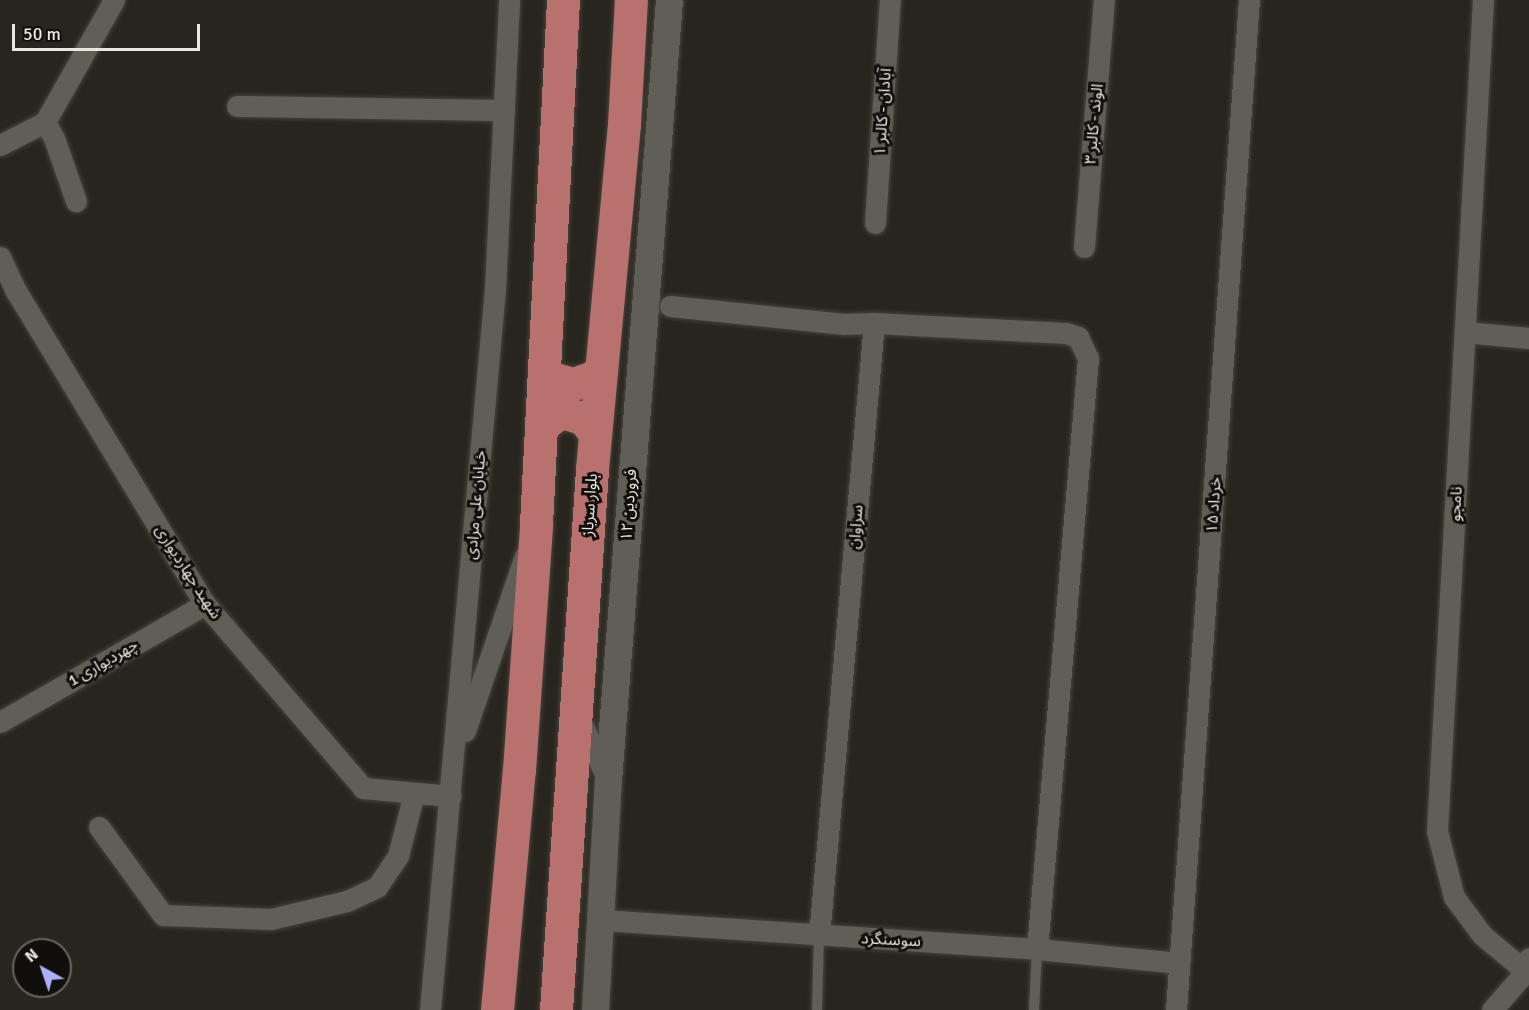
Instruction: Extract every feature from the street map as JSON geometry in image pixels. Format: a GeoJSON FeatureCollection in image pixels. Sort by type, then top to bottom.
{"type":"FeatureCollection","features":[{"type":"Feature","properties":{"kind":"highway"},"geometry":{"type":"LineString","coordinates":[[497,1010],[519,770],[536,524],[563,0]]}},
{"type":"Feature","properties":{"kind":"highway","name":"بلوار سرباز"},"geometry":{"type":"LineString","coordinates":[[556,1010],[595,434],[624,124],[631,0]]}},
{"type":"Feature","properties":{"kind":"highway"},"geometry":{"type":"LineString","coordinates":[[544,370],[552,378],[573,384],[593,377],[601,370]]}},
{"type":"Feature","properties":{"kind":"highway"},"geometry":{"type":"LineString","coordinates":[[541,427],[556,415],[566,413],[584,418],[595,434]]}},
{"type":"Feature","properties":{"kind":"street"},"geometry":{"type":"LineString","coordinates":[[0,145],[45,122],[114,0]]}},
{"type":"Feature","properties":{"kind":"street","name":"خیابان علی مرادی"},"geometry":{"type":"LineString","coordinates":[[430,1010],[495,289],[509,0]]}},
{"type":"Feature","properties":{"kind":"street","name":"۱۲ فروردین"},"geometry":{"type":"LineString","coordinates":[[595,1010],[602,920],[608,780],[669,0]]}},
{"type":"Feature","properties":{"kind":"street","name":"آبادان - کالبر ۱"},"geometry":{"type":"LineString","coordinates":[[875,223],[890,0]]}},
{"type":"Feature","properties":{"kind":"street","name":"الوند - کالبر ۳"},"geometry":{"type":"LineString","coordinates":[[1084,247],[1104,0]]}},
{"type":"Feature","properties":{"kind":"street","name":"۱۵ خرداد"},"geometry":{"type":"LineString","coordinates":[[1176,1010],[1249,0]]}},
{"type":"Feature","properties":{"kind":"street","name":"نامجو"},"geometry":{"type":"LineString","coordinates":[[1483,0],[1437,831],[1454,897],[1482,935],[1528,967]]}},
{"type":"Feature","properties":{"kind":"street"},"geometry":{"type":"LineString","coordinates":[[237,106],[504,110]]}},
{"type":"Feature","properties":{"kind":"street"},"geometry":{"type":"LineString","coordinates":[[45,122],[54,138],[76,201]]}},
{"type":"Feature","properties":{"kind":"street","name":"شهید چهاردیواری"},"geometry":{"type":"LineString","coordinates":[[0,257],[16,291],[205,604],[363,788],[451,796]]}},
{"type":"Feature","properties":{"kind":"street"},"geometry":{"type":"LineString","coordinates":[[670,306],[844,324],[874,323],[1066,333],[1078,337],[1088,358],[1037,948]]}},
{"type":"Feature","properties":{"kind":"street","name":"سراوان"},"geometry":{"type":"LineString","coordinates":[[819,936],[874,323]]}},
{"type":"Feature","properties":{"kind":"street"},"geometry":{"type":"LineString","coordinates":[[1465,333],[1529,338]]}},
{"type":"Feature","properties":{"kind":"street"},"geometry":{"type":"LineString","coordinates":[[454,763],[536,524]]}},
{"type":"Feature","properties":{"kind":"street","name":"چهردیواری 1"},"geometry":{"type":"LineString","coordinates":[[0,722],[205,604]]}},
{"type":"Feature","properties":{"kind":"street"},"geometry":{"type":"LineString","coordinates":[[575,708],[608,780]]}},
{"type":"Feature","properties":{"kind":"street"},"geometry":{"type":"LineString","coordinates":[[99,827],[163,915],[271,919],[347,900],[377,887],[398,856],[414,793]]}},
{"type":"Feature","properties":{"kind":"street","name":"سوسنگرد"},"geometry":{"type":"LineString","coordinates":[[602,920],[819,936],[1037,948],[1179,963]]}},
{"type":"Feature","properties":{"kind":"street"},"geometry":{"type":"LineString","coordinates":[[1492,1010],[1528,967]]}},
{"type":"Feature","properties":{"kind":"lane"},"geometry":{"type":"LineString","coordinates":[[817,1010],[819,936]]}},
{"type":"Feature","properties":{"kind":"lane"},"geometry":{"type":"LineString","coordinates":[[1034,1010],[1037,948]]}}]}
